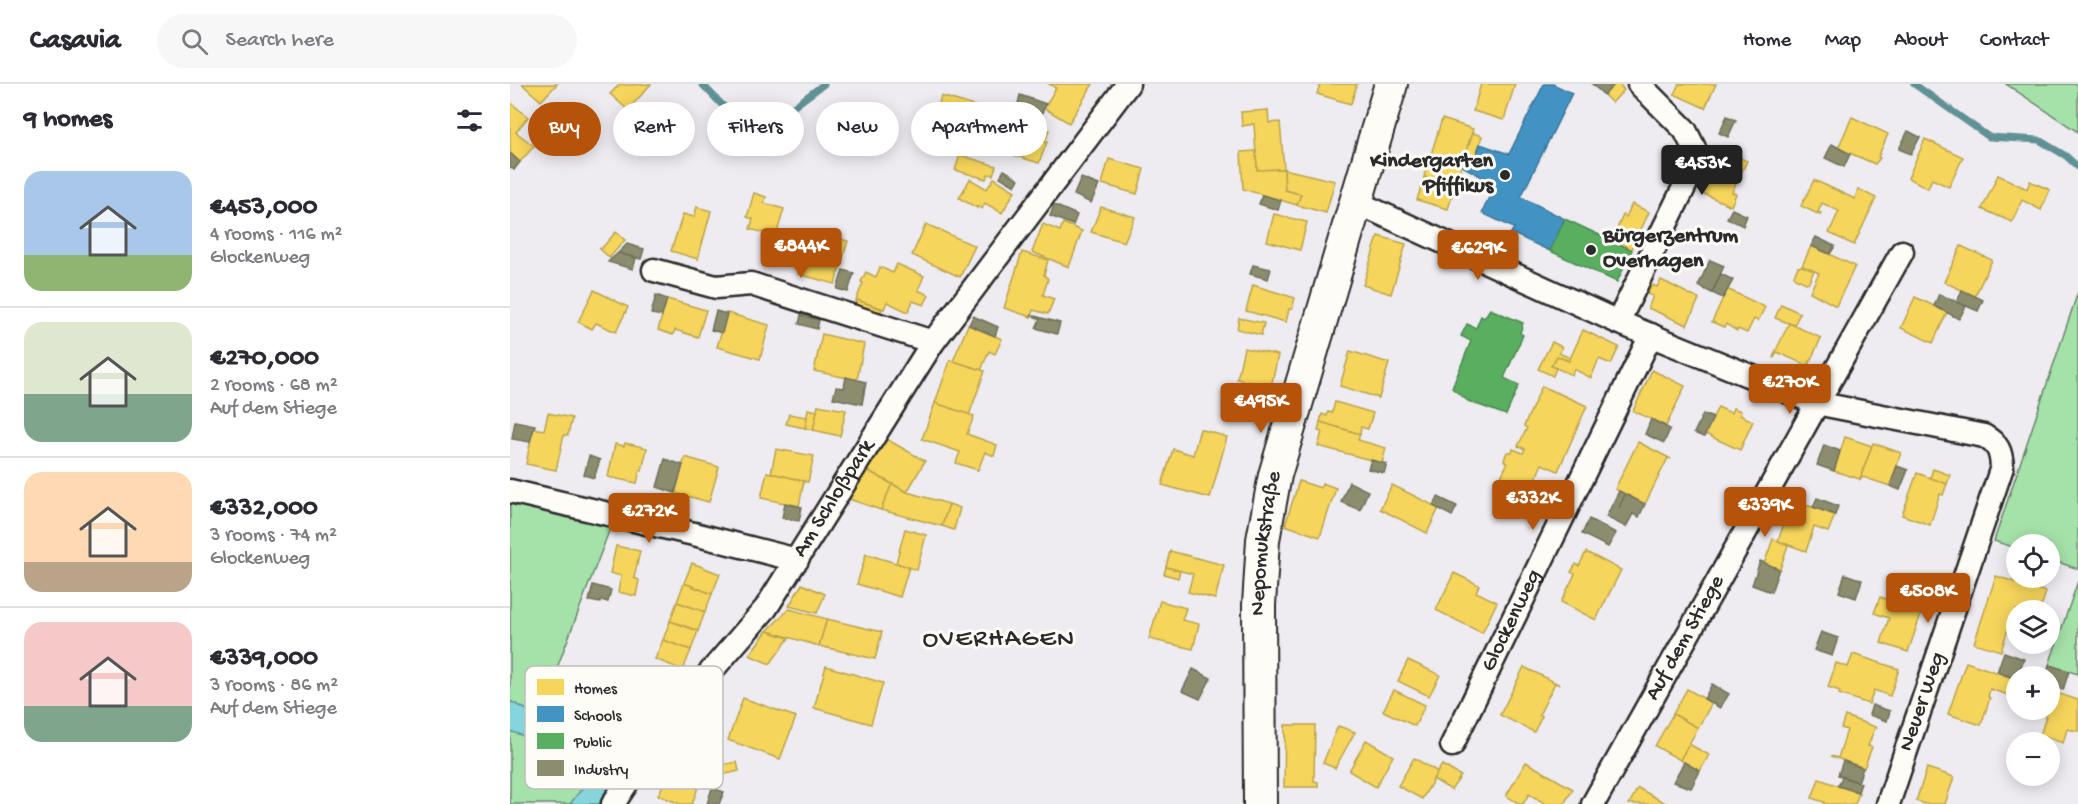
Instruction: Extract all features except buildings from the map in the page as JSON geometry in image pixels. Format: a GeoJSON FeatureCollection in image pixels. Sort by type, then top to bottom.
{"type":"FeatureCollection","features":[{"type":"Feature","properties":{"kind":"main road","name":"Nepomukstraße"},"geometry":{"type":"LineString","coordinates":[[1260,804],[1260,605],[1263,540],[1275,475],[1391,84]]}},
{"type":"Feature","properties":{"kind":"street","name":"Am Schloßpark"},"geometry":{"type":"LineString","coordinates":[[510,491],[797,560],[933,342],[1128,84]]}},
{"type":"Feature","properties":{"kind":"street"},"geometry":{"type":"LineString","coordinates":[[1618,322],[1693,169],[1694,148],[1685,130],[1639,84]]}},
{"type":"Feature","properties":{"kind":"street"},"geometry":{"type":"LineString","coordinates":[[1356,202],[1618,322],[1816,404]]}},
{"type":"Feature","properties":{"kind":"street","name":"Auf dem Stiege"},"geometry":{"type":"LineString","coordinates":[[1593,804],[1902,252]]}},
{"type":"Feature","properties":{"kind":"street"},"geometry":{"type":"LineString","coordinates":[[654,270],[716,287],[751,284],[933,342]]}},
{"type":"Feature","properties":{"kind":"street","name":"Glockenweg"},"geometry":{"type":"LineString","coordinates":[[1452,745],[1651,335]]}},
{"type":"Feature","properties":{"kind":"street","name":"Neuer Weg"},"geometry":{"type":"LineString","coordinates":[[1816,404],[1984,436],[1995,442],[2001,452],[2002,467],[1888,804]]}},
{"type":"Feature","properties":{"kind":"street"},"geometry":{"type":"LineString","coordinates":[[716,666],[766,608],[797,560]]}},
{"type":"Feature","properties":{"kind":"street"},"geometry":{"type":"LineString","coordinates":[[614,804],[624,789]]}},
{"type":"Feature","properties":{"kind":"green space"},"geometry":{"type":"Polygon","coordinates":[[[2006,84],[2078,84],[2078,132],[2006,84]]]}},
{"type":"Feature","properties":{"kind":"green space"},"geometry":{"type":"Polygon","coordinates":[[[2078,292],[2078,569],[2060,563],[2060,534],[2006,534],[2006,545],[1994,541],[2078,292]]]}},
{"type":"Feature","properties":{"kind":"green space"},"geometry":{"type":"Polygon","coordinates":[[[510,503],[611,526],[558,666],[525,666],[525,789],[612,789],[602,804],[510,804],[510,503]]]}},
{"type":"Feature","properties":{"kind":"green space"},"geometry":{"type":"Polygon","coordinates":[[[2078,581],[2078,674],[2060,668],[2060,666],[2049,665],[2053,654],[2060,654],[2060,633],[2078,581]]]}},
{"type":"Feature","properties":{"kind":"water"},"geometry":{"type":"Polygon","coordinates":[[[510,701],[525,709],[525,737],[510,731],[510,701]]]}},
{"type":"Feature","properties":{"kind":"water"},"geometry":{"type":"Polygon","coordinates":[[[582,789],[608,789],[599,804],[570,804],[582,789]]]}},
{"type":"Feature","properties":{"kind":"waterway"},"geometry":{"type":"LineString","coordinates":[[702,84],[753,137],[824,84]]}},
{"type":"Feature","properties":{"kind":"waterway"},"geometry":{"type":"LineString","coordinates":[[1914,84],[1989,137],[2039,140],[2066,156],[2078,167]]}},
{"type":"Feature","properties":{"kind":"place","name":"Kindergarten Pfiffikus"},"geometry":{"type":"Point","coordinates":[1505,175]}},
{"type":"Feature","properties":{"kind":"place","name":"Bürgerzentrum Overhagen"},"geometry":{"type":"Point","coordinates":[1591,250]}},
{"type":"Feature","properties":{"kind":"district","name":"OVERHAGEN"},"geometry":{"type":"Point","coordinates":[999,640]}}]}
